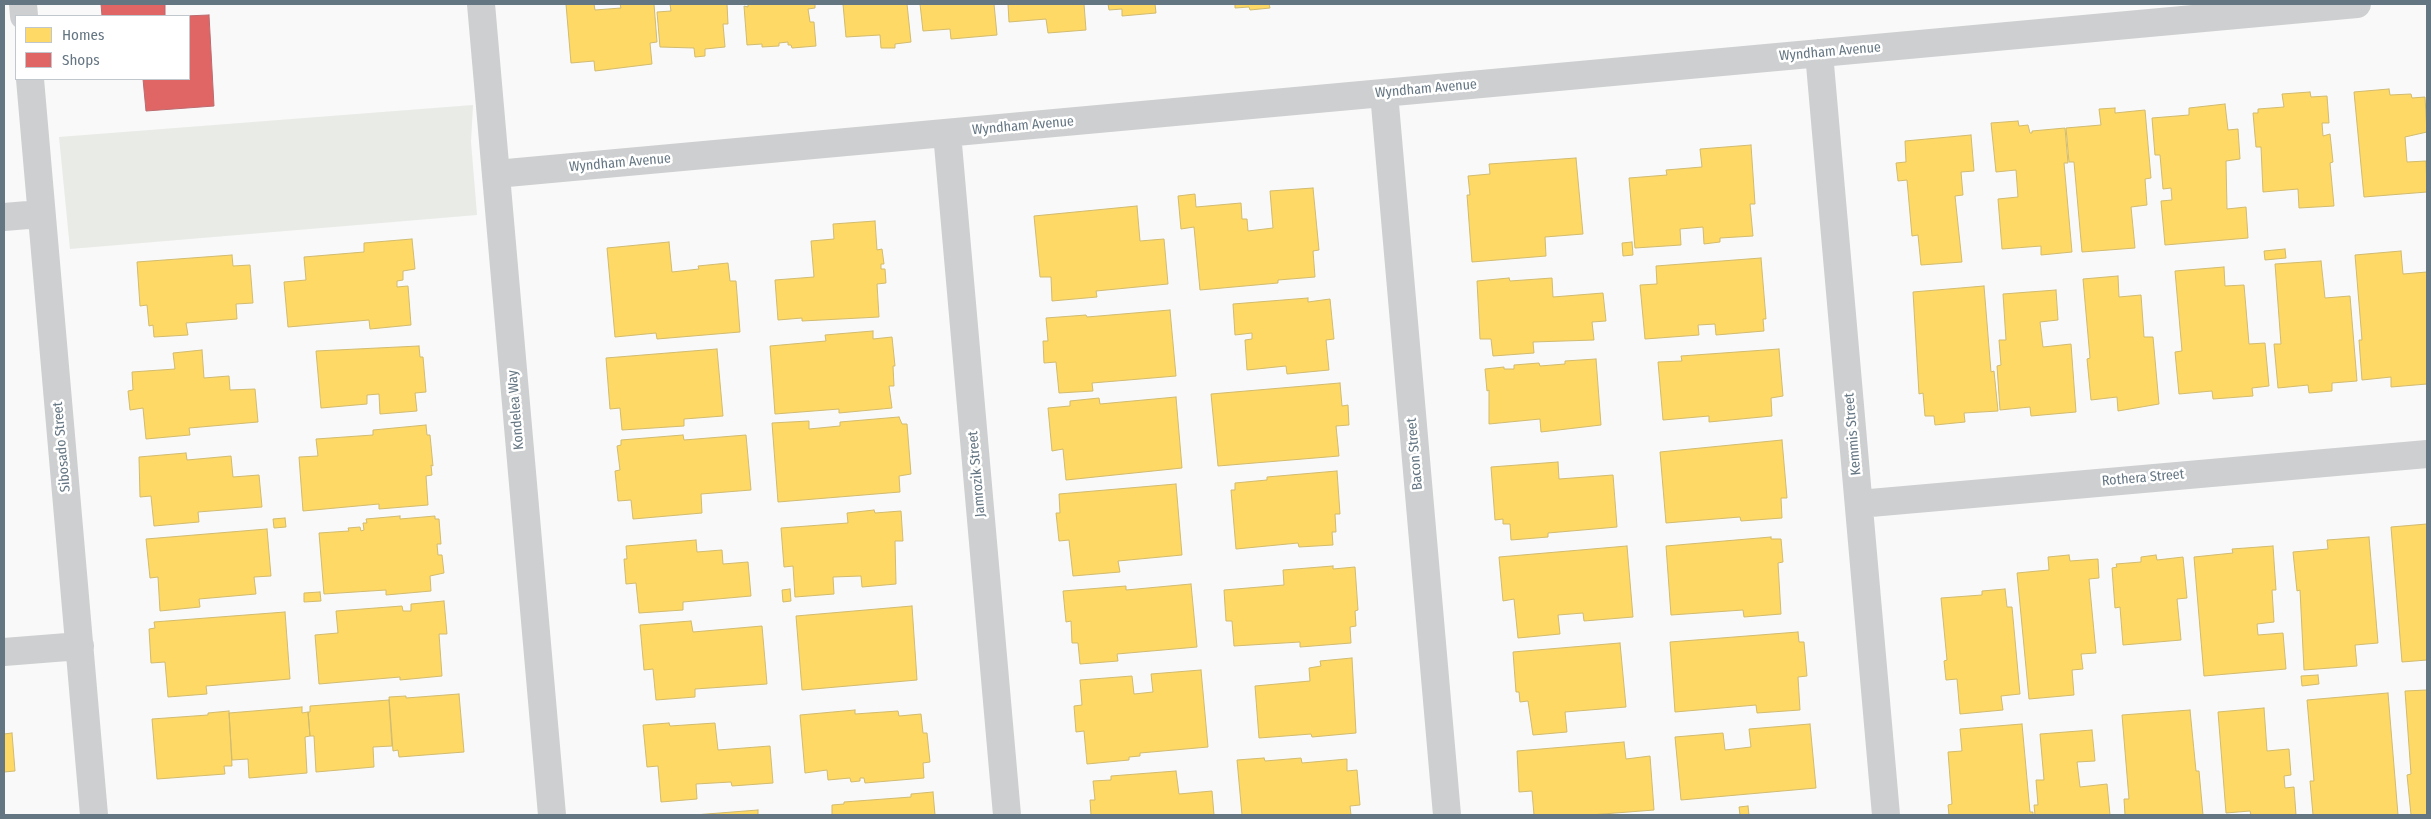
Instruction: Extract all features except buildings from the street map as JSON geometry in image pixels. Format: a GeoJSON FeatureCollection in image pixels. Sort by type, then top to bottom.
{"type":"FeatureCollection","features":[{"type":"Feature","properties":{"kind":"street","name":"Kondelea Way"},"geometry":{"type":"LineString","coordinates":[[481,4],[552,815]]}},
{"type":"Feature","properties":{"kind":"street","name":"Wyndham Avenue"},"geometry":{"type":"LineString","coordinates":[[496,174],[1819,53],[2251,8],[2357,4]]}},
{"type":"Feature","properties":{"kind":"street","name":"Kemmis Street"},"geometry":{"type":"LineString","coordinates":[[1819,53],[1886,815]]}},
{"type":"Feature","properties":{"kind":"street","name":"Sibosado Street"},"geometry":{"type":"LineString","coordinates":[[30,80],[40,214],[94,815]]}},
{"type":"Feature","properties":{"kind":"street","name":"Bacon Street"},"geometry":{"type":"LineString","coordinates":[[1384,93],[1447,815]]}},
{"type":"Feature","properties":{"kind":"street","name":"Jamrozik Street"},"geometry":{"type":"LineString","coordinates":[[947,133],[1008,815]]}},
{"type":"Feature","properties":{"kind":"street"},"geometry":{"type":"LineString","coordinates":[[4,217],[40,214]]}},
{"type":"Feature","properties":{"kind":"street","name":"Rothera Street"},"geometry":{"type":"LineString","coordinates":[[1859,504],[2427,454]]}},
{"type":"Feature","properties":{"kind":"street"},"geometry":{"type":"LineString","coordinates":[[4,652],[80,646]]}},
{"type":"Feature","properties":{"kind":"shaded area"},"geometry":{"type":"Polygon","coordinates":[[[473,105],[471,142],[477,215],[70,249],[59,137],[473,105]]]}}]}
